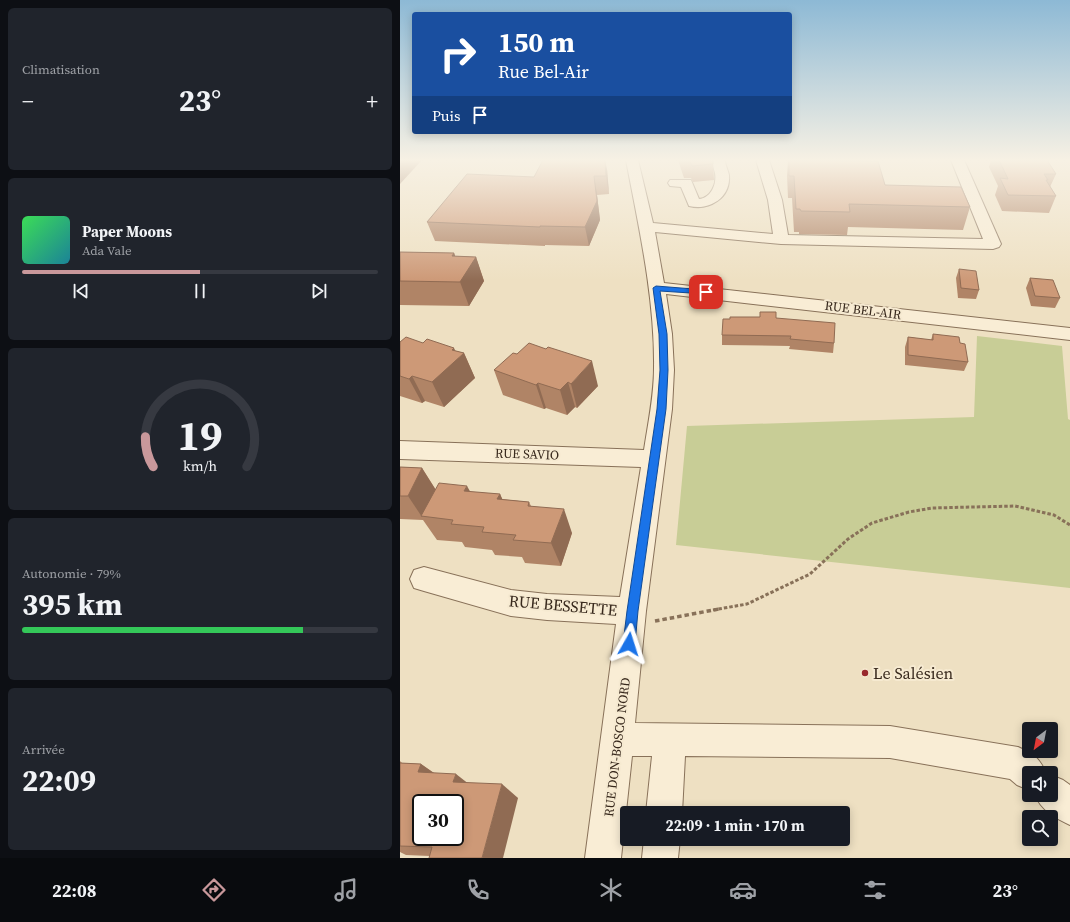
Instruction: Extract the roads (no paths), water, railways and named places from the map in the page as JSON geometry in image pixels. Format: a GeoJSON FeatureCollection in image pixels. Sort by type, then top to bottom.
{"type":"FeatureCollection","features":[{"type":"Feature","properties":{"kind":"street","name":"RUE DON-BOSCO NORD"},"geometry":{"type":"LineString","coordinates":[[603,858],[632,619],[661,409],[664,370],[663,334],[640,200]]}},
{"type":"Feature","properties":{"kind":"street"},"geometry":{"type":"LineString","coordinates":[[693,200],[694,203],[710,202],[712,200]]}},
{"type":"Feature","properties":{"kind":"street"},"geometry":{"type":"LineString","coordinates":[[775,200],[781,239]]}},
{"type":"Feature","properties":{"kind":"street"},"geometry":{"type":"LineString","coordinates":[[646,227],[781,239],[993,244],[974,200]]}},
{"type":"Feature","properties":{"kind":"street","name":"RUE BEL-AIR"},"geometry":{"type":"LineString","coordinates":[[656,288],[1070,334]]}},
{"type":"Feature","properties":{"kind":"street","name":"RUE SAVIO"},"geometry":{"type":"LineString","coordinates":[[400,450],[654,459]]}},
{"type":"Feature","properties":{"kind":"street","name":"RUE BESSETTE"},"geometry":{"type":"LineString","coordinates":[[424,579],[512,603],[632,619]]}},
{"type":"Feature","properties":{"kind":"street"},"geometry":{"type":"LineString","coordinates":[[618,739],[890,742],[1018,764],[1022,767]]}},
{"type":"Feature","properties":{"kind":"street"},"geometry":{"type":"LineString","coordinates":[[665,806],[670,740]]}},
{"type":"Feature","properties":{"kind":"street"},"geometry":{"type":"LineString","coordinates":[[1058,798],[1070,807]]}},
{"type":"Feature","properties":{"kind":"street"},"geometry":{"type":"LineString","coordinates":[[660,858],[661,846]]}},
{"type":"Feature","properties":{"kind":"place","name":"Le Salésien"},"geometry":{"type":"Point","coordinates":[865,673]}}]}
